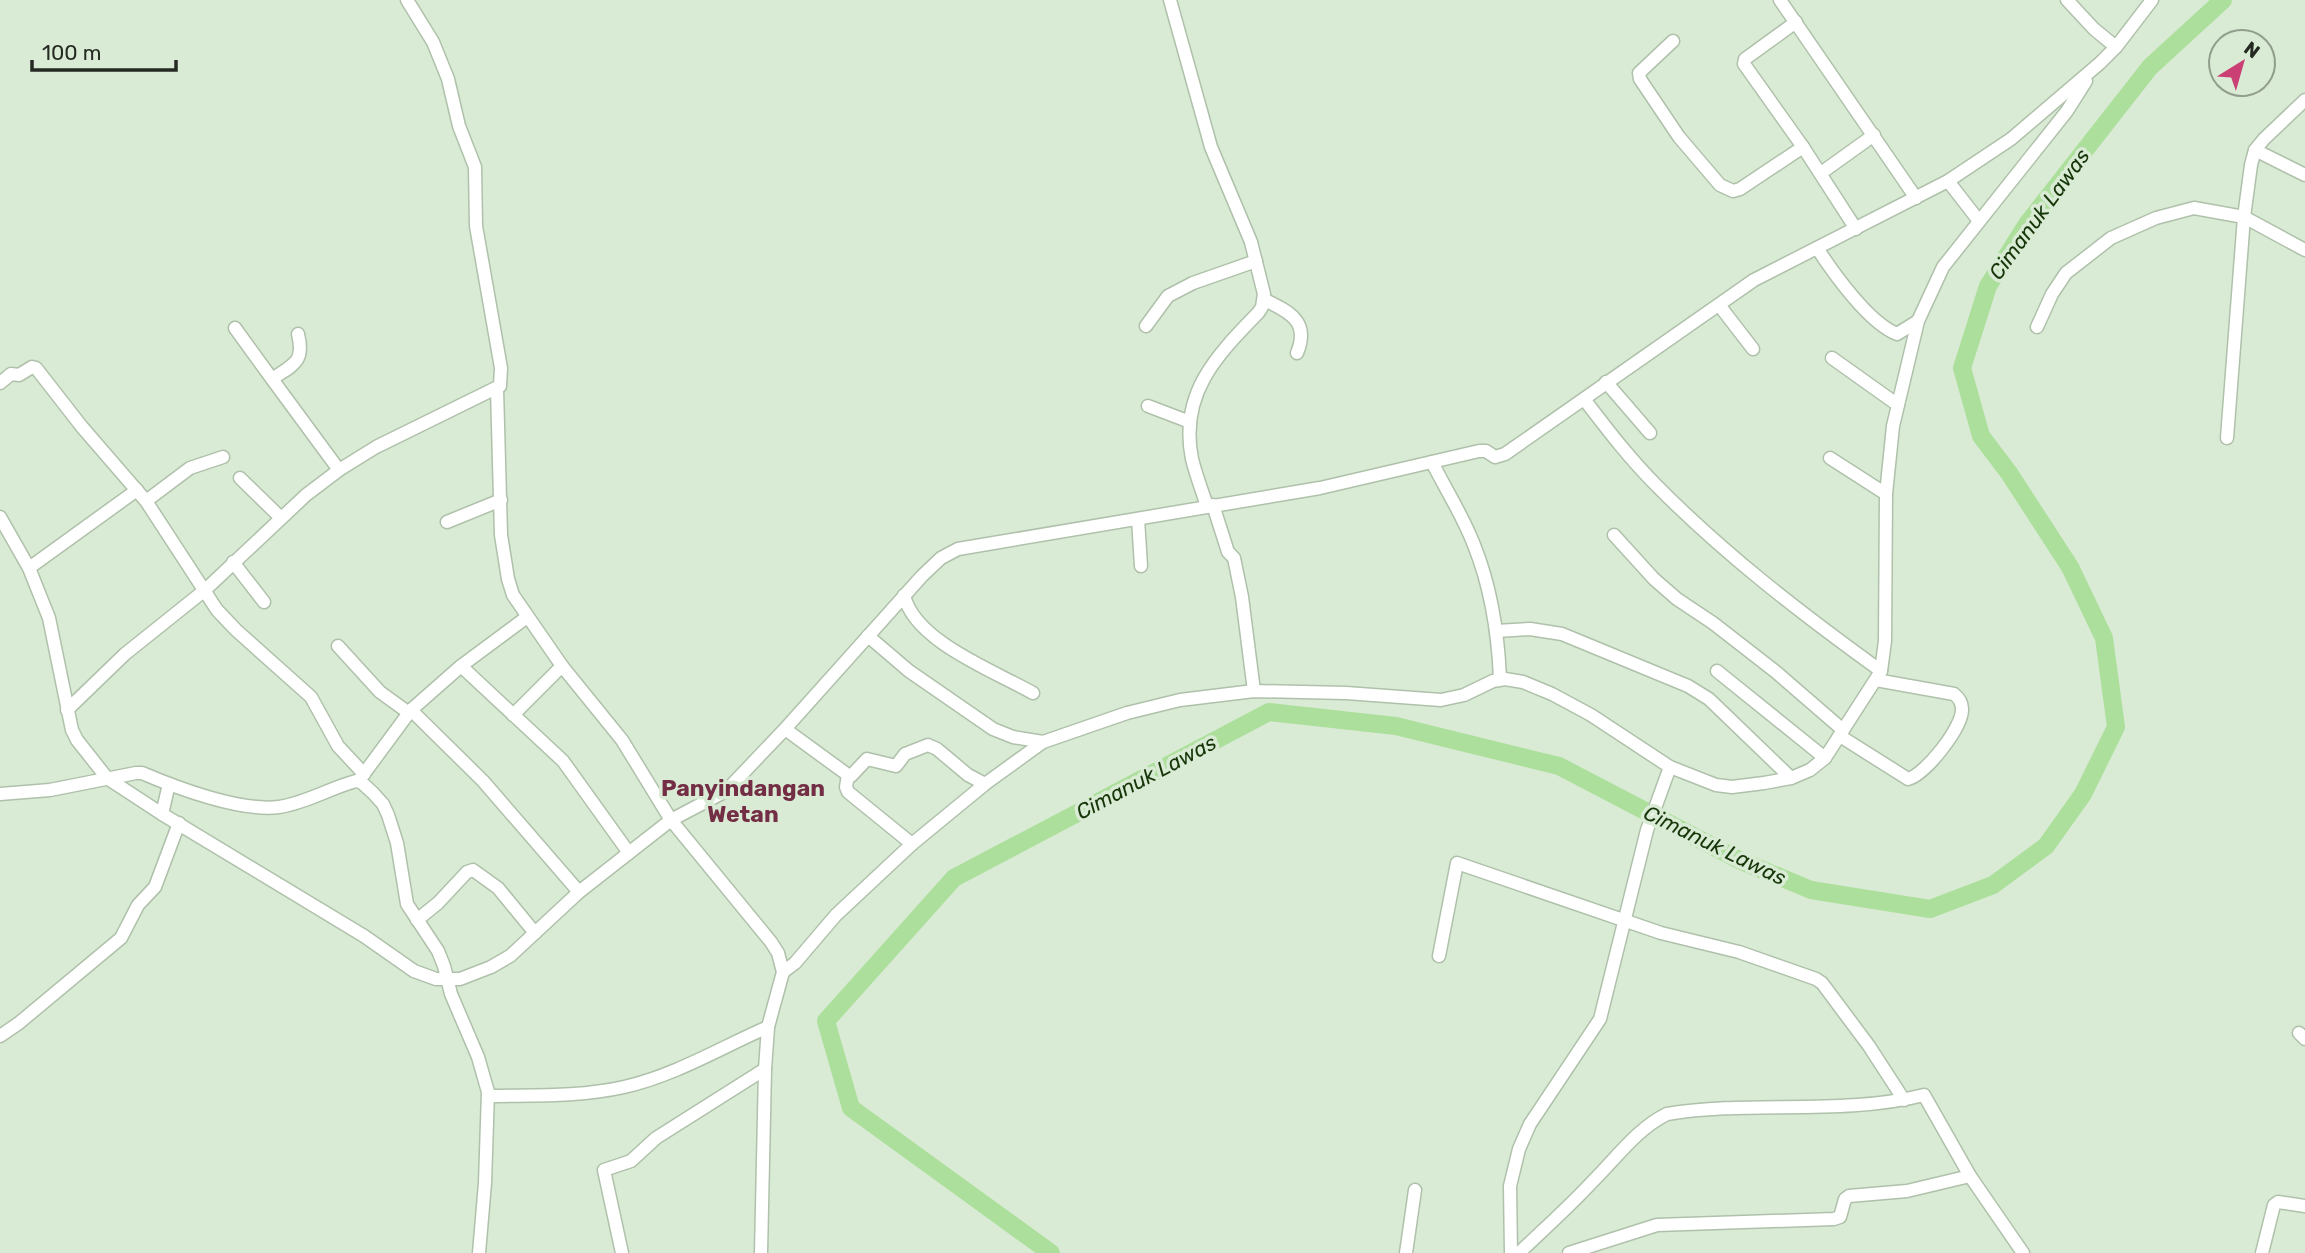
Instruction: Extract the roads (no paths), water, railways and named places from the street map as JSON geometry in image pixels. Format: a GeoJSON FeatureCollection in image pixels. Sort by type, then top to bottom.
{"type":"FeatureCollection","features":[{"type":"Feature","properties":{"kind":"street"},"geometry":{"type":"LineString","coordinates":[[407,0],[438,54],[448,79],[459,126],[475,167],[476,226],[501,369],[498,388],[501,535],[513,595],[562,666],[622,740],[671,820],[778,953],[783,972],[768,1027],[765,1069],[761,1253]]}},
{"type":"Feature","properties":{"kind":"street"},"geometry":{"type":"LineString","coordinates":[[1170,0],[1211,147],[1241,216],[1265,300],[1258,313],[1215,359],[1196,399],[1189,422],[1192,460],[1228,552],[1234,558],[1242,597],[1254,691]]}},
{"type":"Feature","properties":{"kind":"street"},"geometry":{"type":"LineString","coordinates":[[1780,0],[1909,188]]}},
{"type":"Feature","properties":{"kind":"street"},"geometry":{"type":"LineString","coordinates":[[2067,0],[2094,29],[2116,47]]}},
{"type":"Feature","properties":{"kind":"street"},"geometry":{"type":"LineString","coordinates":[[450,987],[460,979],[510,956],[579,892],[671,820],[726,790],[785,729],[904,595],[942,558],[958,550],[1320,488],[1483,450],[1493,456],[1501,455],[1754,280],[1817,248],[1909,188],[1948,181],[2027,126],[2116,47],[2152,0]]}},
{"type":"Feature","properties":{"kind":"street"},"geometry":{"type":"LineString","coordinates":[[1796,22],[1744,62],[1854,224]]}},
{"type":"Feature","properties":{"kind":"street"},"geometry":{"type":"LineString","coordinates":[[1673,41],[1643,67],[1639,74],[1640,79],[1679,137],[1720,185],[1733,191],[1740,189],[1803,147]]}},
{"type":"Feature","properties":{"kind":"street"},"geometry":{"type":"LineString","coordinates":[[783,972],[795,963],[836,915],[912,844],[985,784],[1044,742],[1127,713],[1180,700],[1254,691],[1346,693],[1441,700],[1464,695],[1500,678],[1523,682],[1552,694],[1591,715],[1670,767],[1716,785],[1732,787],[1791,778],[1810,770],[1825,758],[1878,675],[1885,641],[1886,494],[1893,426],[1918,321],[1943,267],[2067,111],[2084,86],[2090,71]]}},
{"type":"Feature","properties":{"kind":"street"},"geometry":{"type":"LineString","coordinates":[[2227,438],[2247,184],[2255,150],[2305,100]]}},
{"type":"Feature","properties":{"kind":"street"},"geometry":{"type":"LineString","coordinates":[[1821,173],[1874,135]]}},
{"type":"Feature","properties":{"kind":"street"},"geometry":{"type":"LineString","coordinates":[[2255,150],[2305,175]]}},
{"type":"Feature","properties":{"kind":"street"},"geometry":{"type":"LineString","coordinates":[[1948,181],[1979,221]]}},
{"type":"Feature","properties":{"kind":"street"},"geometry":{"type":"LineString","coordinates":[[2037,327],[2052,294],[2066,273],[2111,238],[2156,218],[2194,208],[2244,217],[2305,250]]}},
{"type":"Feature","properties":{"kind":"street"},"geometry":{"type":"LineString","coordinates":[[1817,248],[1854,296],[1882,325],[1897,334],[1918,321]]}},
{"type":"Feature","properties":{"kind":"street"},"geometry":{"type":"LineString","coordinates":[[1146,326],[1168,296],[1193,283],[1256,261]]}},
{"type":"Feature","properties":{"kind":"street"},"geometry":{"type":"LineString","coordinates":[[1265,300],[1285,311],[1299,324],[1302,340],[1297,353]]}},
{"type":"Feature","properties":{"kind":"street"},"geometry":{"type":"LineString","coordinates":[[1719,305],[1753,349]]}},
{"type":"Feature","properties":{"kind":"street"},"geometry":{"type":"LineString","coordinates":[[235,328],[339,470]]}},
{"type":"Feature","properties":{"kind":"street"},"geometry":{"type":"LineString","coordinates":[[272,379],[300,358],[298,334]]}},
{"type":"Feature","properties":{"kind":"street"},"geometry":{"type":"LineString","coordinates":[[1832,358],[1898,405]]}},
{"type":"Feature","properties":{"kind":"street"},"geometry":{"type":"LineString","coordinates":[[0,383],[10,374],[19,375],[32,367],[36,368],[82,427],[146,501],[217,610],[311,697],[338,746],[383,804],[397,843],[404,893],[417,920],[438,951],[478,1057],[489,1096],[479,1253]]}},
{"type":"Feature","properties":{"kind":"street"},"geometry":{"type":"LineString","coordinates":[[1606,382],[1650,433]]}},
{"type":"Feature","properties":{"kind":"street"},"geometry":{"type":"LineString","coordinates":[[67,710],[125,654],[205,590],[306,495],[339,470],[376,447],[498,388]]}},
{"type":"Feature","properties":{"kind":"street"},"geometry":{"type":"LineString","coordinates":[[1584,399],[1634,462],[1684,512],[1773,590],[1878,675],[1954,694],[1959,699],[1962,710],[1958,724],[1930,762],[1913,778],[1908,779],[1841,733],[1757,656],[1677,599],[1637,562],[1614,535]]}},
{"type":"Feature","properties":{"kind":"street"},"geometry":{"type":"LineString","coordinates":[[1148,406],[1189,422]]}},
{"type":"Feature","properties":{"kind":"street"},"geometry":{"type":"LineString","coordinates":[[146,501],[190,468],[223,457]]}},
{"type":"Feature","properties":{"kind":"street"},"geometry":{"type":"LineString","coordinates":[[1830,458],[1886,494]]}},
{"type":"Feature","properties":{"kind":"street"},"geometry":{"type":"LineString","coordinates":[[1433,462],[1475,546],[1487,585],[1496,631],[1500,678]]}},
{"type":"Feature","properties":{"kind":"street"},"geometry":{"type":"LineString","coordinates":[[240,478],[281,519]]}},
{"type":"Feature","properties":{"kind":"street"},"geometry":{"type":"LineString","coordinates":[[29,568],[137,490]]}},
{"type":"Feature","properties":{"kind":"street"},"geometry":{"type":"LineString","coordinates":[[447,522],[500,500]]}},
{"type":"Feature","properties":{"kind":"street"},"geometry":{"type":"LineString","coordinates":[[0,517],[29,568],[49,618],[67,710],[77,740],[102,779],[364,936],[414,971],[450,987]]}},
{"type":"Feature","properties":{"kind":"street"},"geometry":{"type":"LineString","coordinates":[[1138,519],[1141,566]]}},
{"type":"Feature","properties":{"kind":"street"},"geometry":{"type":"LineString","coordinates":[[233,562],[264,602]]}},
{"type":"Feature","properties":{"kind":"street"},"geometry":{"type":"LineString","coordinates":[[904,595],[909,612],[933,636],[1032,693]]}},
{"type":"Feature","properties":{"kind":"street"},"geometry":{"type":"LineString","coordinates":[[0,794],[50,790],[142,773],[192,793],[248,806],[270,808],[298,802],[362,777],[410,711],[461,666],[527,617]]}},
{"type":"Feature","properties":{"kind":"street"},"geometry":{"type":"LineString","coordinates":[[1496,631],[1530,629],[1562,634],[1688,685],[1709,699],[1791,778]]}},
{"type":"Feature","properties":{"kind":"street"},"geometry":{"type":"LineString","coordinates":[[868,636],[909,671],[993,729],[1013,737],[1044,742]]}},
{"type":"Feature","properties":{"kind":"street"},"geometry":{"type":"LineString","coordinates":[[338,646],[380,692],[410,711],[483,781],[579,892]]}},
{"type":"Feature","properties":{"kind":"street"},"geometry":{"type":"LineString","coordinates":[[461,666],[563,761],[629,853]]}},
{"type":"Feature","properties":{"kind":"street"},"geometry":{"type":"LineString","coordinates":[[513,715],[562,666]]}},
{"type":"Feature","properties":{"kind":"street"},"geometry":{"type":"LineString","coordinates":[[1717,671],[1825,758]]}},
{"type":"Feature","properties":{"kind":"street"},"geometry":{"type":"LineString","coordinates":[[785,729],[851,776],[867,759],[896,766],[905,754],[928,745],[937,749],[968,775],[985,784]]}},
{"type":"Feature","properties":{"kind":"street"},"geometry":{"type":"LineString","coordinates":[[1511,1253],[1510,1186],[1519,1149],[1530,1124],[1600,1019],[1647,830],[1670,767]]}},
{"type":"Feature","properties":{"kind":"street"},"geometry":{"type":"LineString","coordinates":[[848,775],[848,792],[912,844]]}},
{"type":"Feature","properties":{"kind":"street"},"geometry":{"type":"LineString","coordinates":[[162,814],[169,784]]}},
{"type":"Feature","properties":{"kind":"street"},"geometry":{"type":"LineString","coordinates":[[0,1036],[121,939],[138,905],[155,887],[179,823]]}},
{"type":"Feature","properties":{"kind":"street"},"geometry":{"type":"LineString","coordinates":[[1439,956],[1457,863],[1665,934],[1739,952],[1816,979],[1822,983],[1869,1046],[1904,1100]]}},
{"type":"Feature","properties":{"kind":"street"},"geometry":{"type":"LineString","coordinates":[[417,920],[467,872],[474,870],[498,888],[535,933]]}},
{"type":"Feature","properties":{"kind":"street"},"geometry":{"type":"LineString","coordinates":[[489,1096],[561,1094],[626,1086],[688,1066],[768,1027]]}},
{"type":"Feature","properties":{"kind":"street"},"geometry":{"type":"LineString","coordinates":[[622,1253],[604,1170],[633,1160],[656,1138],[765,1069]]}},
{"type":"Feature","properties":{"kind":"street"},"geometry":{"type":"LineString","coordinates":[[1519,1253],[1583,1192],[1619,1153],[1653,1122],[1667,1114],[1904,1100],[1924,1095],[1970,1176],[2023,1253]]}},
{"type":"Feature","properties":{"kind":"street"},"geometry":{"type":"LineString","coordinates":[[1569,1253],[1657,1225],[1834,1219],[1840,1217],[1845,1199],[1849,1196],[1907,1191],[1970,1176]]}},
{"type":"Feature","properties":{"kind":"street"},"geometry":{"type":"LineString","coordinates":[[1406,1253],[1415,1190]]}},
{"type":"Feature","properties":{"kind":"street"},"geometry":{"type":"LineString","coordinates":[[2263,1253],[2274,1205],[2278,1202],[2305,1206]]}},
{"type":"Feature","properties":{"kind":"waterway","name":"Cimanuk Lawas"},"geometry":{"type":"LineString","coordinates":[[1051,1253],[851,1108],[826,1021],[954,878],[1269,712],[1396,726],[1559,766],[1741,861],[1811,890],[1930,909],[1993,885],[2046,846],[2083,794],[2116,727],[2104,638],[2070,567],[2009,473],[1981,436],[1962,368],[1988,286],[2027,224],[2150,67],[2223,0]]}},
{"type":"Feature","properties":{"kind":"district","name":"Panyindangan Wetan"},"geometry":{"type":"Point","coordinates":[743,801]}}]}
